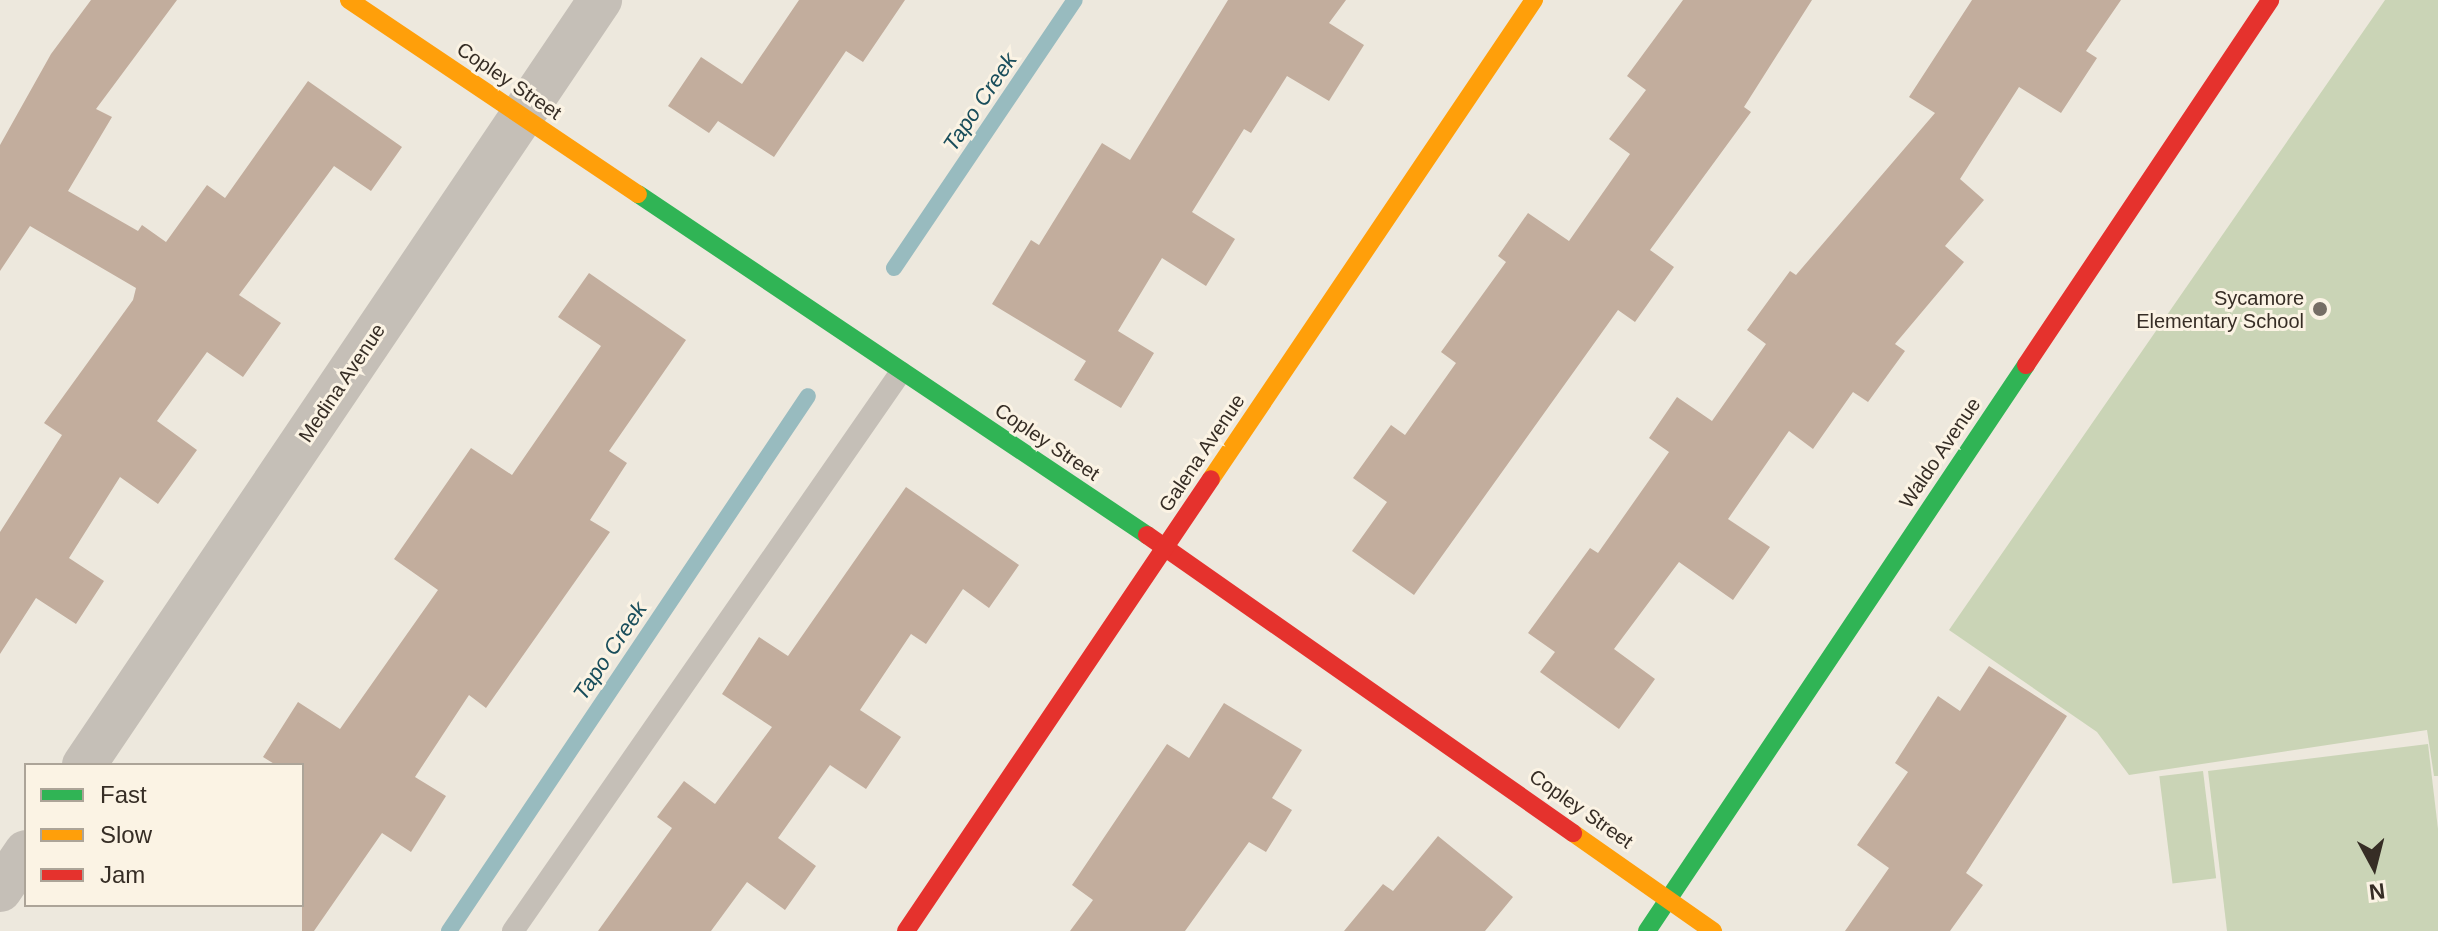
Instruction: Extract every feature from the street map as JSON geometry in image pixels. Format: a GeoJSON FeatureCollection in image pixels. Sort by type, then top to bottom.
{"type":"FeatureCollection","features":[{"type":"Feature","properties":{"kind":"street","name":"Copley Street"},"geometry":{"type":"LineString","coordinates":[[349,0],[1165,547],[1669,897],[1713,931]]}},
{"type":"Feature","properties":{"kind":"street","name":"Medina Avenue"},"geometry":{"type":"LineString","coordinates":[[85,763],[600,0]]}},
{"type":"Feature","properties":{"kind":"street","name":"Galena Avenue"},"geometry":{"type":"LineString","coordinates":[[906,931],[1534,0]]}},
{"type":"Feature","properties":{"kind":"street","name":"Waldo Avenue"},"geometry":{"type":"LineString","coordinates":[[1647,931],[2270,0]]}},
{"type":"Feature","properties":{"kind":"street"},"geometry":{"type":"LineString","coordinates":[[0,890],[24,855]]}},
{"type":"Feature","properties":{"kind":"lane"},"geometry":{"type":"LineString","coordinates":[[513,931],[901,372]]}},
{"type":"Feature","properties":{"kind":"green space","name":"Sycamore Elementary School"},"geometry":{"type":"Polygon","coordinates":[[[2385,0],[2438,0],[2438,776],[2434,776],[2427,730],[2129,775],[2097,732],[1949,630],[2385,0]]]}},
{"type":"Feature","properties":{"kind":"green space"},"geometry":{"type":"Polygon","coordinates":[[[2428,744],[2438,829],[2438,931],[2227,931],[2208,771],[2428,744]]]}},
{"type":"Feature","properties":{"kind":"green space"},"geometry":{"type":"Polygon","coordinates":[[[2203,771],[2216,878],[2172,884],[2159,776],[2203,771]]]}},
{"type":"Feature","properties":{"kind":"building"},"geometry":{"type":"Polygon","coordinates":[[[91,0],[177,0],[96,109],[112,117],[68,191],[138,231],[142,225],[166,242],[207,185],[225,198],[308,81],[402,147],[371,191],[334,166],[239,295],[281,323],[243,377],[207,352],[157,421],[197,450],[158,504],[120,477],[69,558],[104,581],[76,624],[36,598],[0,654],[0,532],[62,435],[44,423],[133,300],[136,288],[30,226],[0,271],[0,145],[51,54],[91,0]]]}},
{"type":"Feature","properties":{"kind":"building"},"geometry":{"type":"Polygon","coordinates":[[[799,0],[905,0],[863,62],[846,51],[774,157],[718,121],[709,133],[668,106],[701,57],[742,84],[799,0]]]}},
{"type":"Feature","properties":{"kind":"building"},"geometry":{"type":"Polygon","coordinates":[[[1228,0],[1346,0],[1329,23],[1364,45],[1329,101],[1287,76],[1251,133],[1244,129],[1192,212],[1235,239],[1206,286],[1162,258],[1118,331],[1154,353],[1121,408],[1074,380],[1086,361],[992,304],[1031,240],[1039,245],[1102,143],[1130,160],[1228,0]]]}},
{"type":"Feature","properties":{"kind":"building"},"geometry":{"type":"Polygon","coordinates":[[[1683,0],[1812,0],[1744,107],[1751,112],[1650,250],[1674,267],[1635,322],[1618,310],[1414,595],[1352,551],[1387,502],[1353,478],[1391,425],[1405,435],[1456,363],[1441,352],[1506,262],[1498,256],[1528,213],[1569,241],[1630,154],[1609,139],[1646,90],[1627,76],[1683,0]]]}},
{"type":"Feature","properties":{"kind":"building"},"geometry":{"type":"Polygon","coordinates":[[[1972,0],[2121,0],[2086,51],[2097,58],[2061,113],[2019,87],[1960,179],[1984,200],[1945,246],[1964,262],[1895,344],[1905,351],[1868,402],[1853,392],[1813,449],[1789,431],[1728,519],[1770,547],[1733,600],[1679,562],[1614,649],[1655,679],[1619,729],[1540,672],[1555,652],[1528,633],[1590,548],[1598,553],[1669,452],[1649,438],[1677,397],[1712,421],[1766,344],[1747,330],[1790,271],[1796,275],[1935,113],[1909,97],[1972,0]]]}},
{"type":"Feature","properties":{"kind":"building"},"geometry":{"type":"Polygon","coordinates":[[[589,273],[686,340],[609,451],[627,463],[590,520],[610,532],[486,708],[469,695],[415,777],[446,796],[411,852],[382,833],[314,931],[302,931],[304,763],[273,763],[263,757],[298,702],[340,729],[438,590],[394,559],[471,448],[512,475],[601,346],[558,317],[589,273]]]}},
{"type":"Feature","properties":{"kind":"building"},"geometry":{"type":"Polygon","coordinates":[[[906,487],[1019,565],[989,608],[963,589],[926,644],[911,634],[860,710],[901,737],[866,789],[830,765],[778,838],[816,866],[785,910],[747,882],[711,931],[598,931],[672,828],[657,817],[684,781],[715,804],[772,727],[722,694],[759,637],[788,656],[906,487]]]}},
{"type":"Feature","properties":{"kind":"building"},"geometry":{"type":"Polygon","coordinates":[[[1989,666],[2067,716],[1966,873],[1983,885],[1950,931],[1845,931],[1889,868],[1857,845],[1908,772],[1895,763],[1938,696],[1960,711],[1989,666]]]}},
{"type":"Feature","properties":{"kind":"building"},"geometry":{"type":"Polygon","coordinates":[[[1224,703],[1302,750],[1272,798],[1292,810],[1266,852],[1249,842],[1185,931],[1070,931],[1093,900],[1072,885],[1167,744],[1189,758],[1224,703]]]}},
{"type":"Feature","properties":{"kind":"building"},"geometry":{"type":"Polygon","coordinates":[[[1438,836],[1513,897],[1485,931],[1344,931],[1383,884],[1393,891],[1438,836]]]}},
{"type":"Feature","properties":{"kind":"waterway","name":"Tapo Creek"},"geometry":{"type":"LineString","coordinates":[[894,268],[1075,0]]}},
{"type":"Feature","properties":{"kind":"waterway","name":"Tapo Creek"},"geometry":{"type":"LineString","coordinates":[[449,931],[808,396]]}},
{"type":"Feature","properties":{"kind":"traffic: fast"},"geometry":{"type":"LineString","coordinates":[[638,194],[1147,535]]}},
{"type":"Feature","properties":{"kind":"traffic: fast"},"geometry":{"type":"LineString","coordinates":[[1647,931],[2026,365]]}},
{"type":"Feature","properties":{"kind":"traffic: slow"},"geometry":{"type":"LineString","coordinates":[[349,0],[638,194]]}},
{"type":"Feature","properties":{"kind":"traffic: slow"},"geometry":{"type":"LineString","coordinates":[[1211,479],[1534,0]]}},
{"type":"Feature","properties":{"kind":"traffic: slow"},"geometry":{"type":"LineString","coordinates":[[1573,833],[1713,931]]}},
{"type":"Feature","properties":{"kind":"traffic: jam"},"geometry":{"type":"LineString","coordinates":[[2026,365],[2270,0]]}},
{"type":"Feature","properties":{"kind":"traffic: jam"},"geometry":{"type":"LineString","coordinates":[[906,931],[1211,479]]}},
{"type":"Feature","properties":{"kind":"traffic: jam"},"geometry":{"type":"LineString","coordinates":[[1147,535],[1573,833]]}},
{"type":"Feature","properties":{"kind":"place","name":"Sycamore Elementary School"},"geometry":{"type":"Point","coordinates":[2320,309]}}]}
